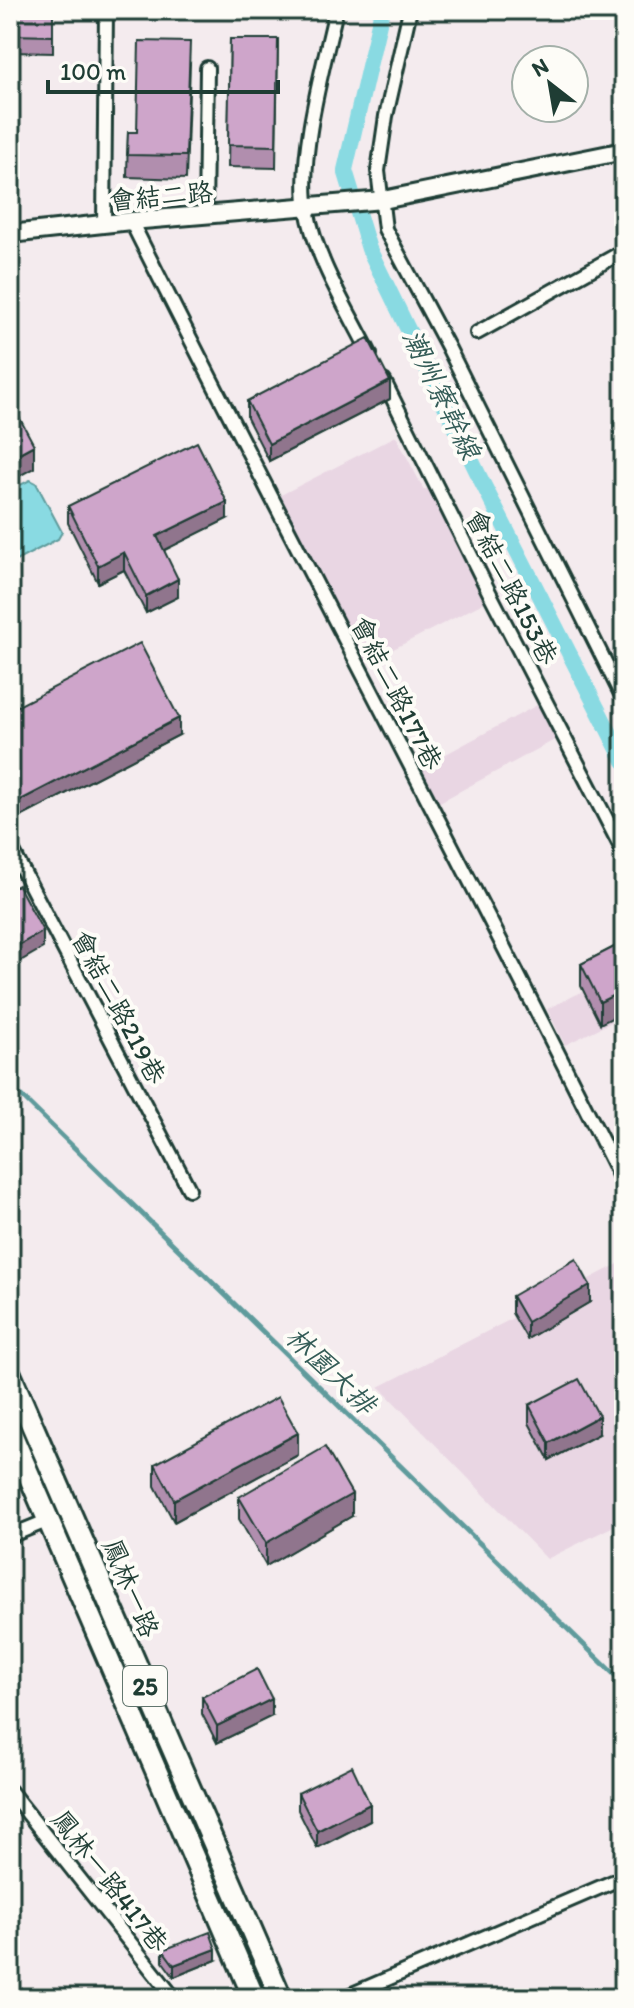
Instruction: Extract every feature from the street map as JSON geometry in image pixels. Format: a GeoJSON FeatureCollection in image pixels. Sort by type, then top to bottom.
{"type":"FeatureCollection","features":[{"type":"Feature","properties":{"kind":"main road","name":"鳳林一路"},"geometry":{"type":"LineString","coordinates":[[10,1374],[281,1998]]}},
{"type":"Feature","properties":{"kind":"main road","name":"鳳林一路"},"geometry":{"type":"LineString","coordinates":[[10,1431],[254,1998]]}},
{"type":"Feature","properties":{"kind":"street"},"geometry":{"type":"LineString","coordinates":[[104,225],[106,10]]}},
{"type":"Feature","properties":{"kind":"street","name":"會結二路153巷"},"geometry":{"type":"LineString","coordinates":[[336,10],[310,138],[312,207],[321,256],[624,853]]}},
{"type":"Feature","properties":{"kind":"street"},"geometry":{"type":"LineString","coordinates":[[410,10],[378,171],[379,200],[385,229],[448,347],[623,697]]}},
{"type":"Feature","properties":{"kind":"street"},"geometry":{"type":"LineString","coordinates":[[205,215],[207,68]]}},
{"type":"Feature","properties":{"kind":"street"},"geometry":{"type":"LineString","coordinates":[[379,200],[624,151]]}},
{"type":"Feature","properties":{"kind":"street","name":"會結二路"},"geometry":{"type":"LineString","coordinates":[[10,234],[379,200]]}},
{"type":"Feature","properties":{"kind":"street","name":"會結二路177巷"},"geometry":{"type":"LineString","coordinates":[[131,221],[624,1185]]}},
{"type":"Feature","properties":{"kind":"street"},"geometry":{"type":"LineString","coordinates":[[477,333],[624,251]]}},
{"type":"Feature","properties":{"kind":"street","name":"會結二路219巷"},"geometry":{"type":"LineString","coordinates":[[10,846],[189,1189]]}},
{"type":"Feature","properties":{"kind":"street"},"geometry":{"type":"LineString","coordinates":[[10,1536],[49,1520]]}},
{"type":"Feature","properties":{"kind":"street","name":"鳳林一路417巷"},"geometry":{"type":"LineString","coordinates":[[10,1791],[174,1998]]}},
{"type":"Feature","properties":{"kind":"street"},"geometry":{"type":"LineString","coordinates":[[343,1998],[624,1877]]}},
{"type":"Feature","properties":{"kind":"shaded area"},"geometry":{"type":"Polygon","coordinates":[[[396,436],[424,490],[433,486],[491,599],[364,664],[279,496],[396,436]]]}},
{"type":"Feature","properties":{"kind":"shaded area"},"geometry":{"type":"Polygon","coordinates":[[[541,703],[560,737],[438,803],[420,768],[541,703]]]}},
{"type":"Feature","properties":{"kind":"shaded area"},"geometry":{"type":"Polygon","coordinates":[[[624,971],[624,1016],[565,1045],[547,1009],[624,971]]]}},
{"type":"Feature","properties":{"kind":"shaded area"},"geometry":{"type":"Polygon","coordinates":[[[624,1261],[624,1521],[547,1559],[379,1387],[624,1261]]]}},
{"type":"Feature","properties":{"kind":"water"},"geometry":{"type":"Polygon","coordinates":[[[30,480],[36,483],[62,532],[58,539],[10,564],[10,490],[30,480]]]}},
{"type":"Feature","properties":{"kind":"building"},"geometry":{"type":"Polygon","coordinates":[[[10,10],[53,10],[53,36],[10,35],[10,10]]]}},
{"type":"Feature","properties":{"kind":"building"},"geometry":{"type":"Polygon","coordinates":[[[230,39],[278,39],[276,146],[228,145],[230,39]]]}},
{"type":"Feature","properties":{"kind":"building"},"geometry":{"type":"Polygon","coordinates":[[[139,41],[190,42],[186,156],[127,155],[128,132],[137,132],[139,41]]]}},
{"type":"Feature","properties":{"kind":"building"},"geometry":{"type":"Polygon","coordinates":[[[368,338],[390,381],[269,444],[247,401],[368,338]]]}},
{"type":"Feature","properties":{"kind":"building"},"geometry":{"type":"Polygon","coordinates":[[[19,417],[34,445],[10,458],[10,422],[19,417]]]}},
{"type":"Feature","properties":{"kind":"building"},"geometry":{"type":"Polygon","coordinates":[[[197,442],[227,502],[157,536],[178,579],[146,596],[124,552],[98,566],[68,506],[197,442]]]}},
{"type":"Feature","properties":{"kind":"building"},"geometry":{"type":"Polygon","coordinates":[[[140,643],[179,718],[13,804],[10,799],[10,710],[140,643]]]}},
{"type":"Feature","properties":{"kind":"building"},"geometry":{"type":"Polygon","coordinates":[[[18,885],[43,931],[10,950],[10,889],[18,885]]]}},
{"type":"Feature","properties":{"kind":"building"},"geometry":{"type":"Polygon","coordinates":[[[624,942],[624,990],[600,1002],[581,964],[624,942]]]}},
{"type":"Feature","properties":{"kind":"building"},"geometry":{"type":"Polygon","coordinates":[[[576,1259],[590,1285],[527,1322],[512,1296],[576,1259]]]}},
{"type":"Feature","properties":{"kind":"building"},"geometry":{"type":"Polygon","coordinates":[[[579,1379],[599,1416],[549,1443],[529,1405],[579,1379]]]}},
{"type":"Feature","properties":{"kind":"building"},"geometry":{"type":"Polygon","coordinates":[[[278,1397],[298,1433],[174,1500],[155,1464],[278,1397]]]}},
{"type":"Feature","properties":{"kind":"building"},"geometry":{"type":"Polygon","coordinates":[[[325,1447],[352,1494],[266,1543],[239,1497],[325,1447]]]}},
{"type":"Feature","properties":{"kind":"building"},"geometry":{"type":"Polygon","coordinates":[[[257,1669],[272,1699],[217,1726],[202,1697],[257,1669]]]}},
{"type":"Feature","properties":{"kind":"building"},"geometry":{"type":"Polygon","coordinates":[[[352,1766],[370,1804],[317,1831],[298,1793],[352,1766]]]}},
{"type":"Feature","properties":{"kind":"building"},"geometry":{"type":"Polygon","coordinates":[[[210,1932],[216,1949],[174,1965],[163,1950],[210,1932]]]}},
{"type":"Feature","properties":{"kind":"waterway","name":"潮州寮幹線"},"geometry":{"type":"LineString","coordinates":[[382,10],[345,170],[369,249],[482,482],[624,761]]}},
{"type":"Feature","properties":{"kind":"waterway","name":"林園大排"},"geometry":{"type":"LineString","coordinates":[[10,1085],[624,1684]]}}]}
